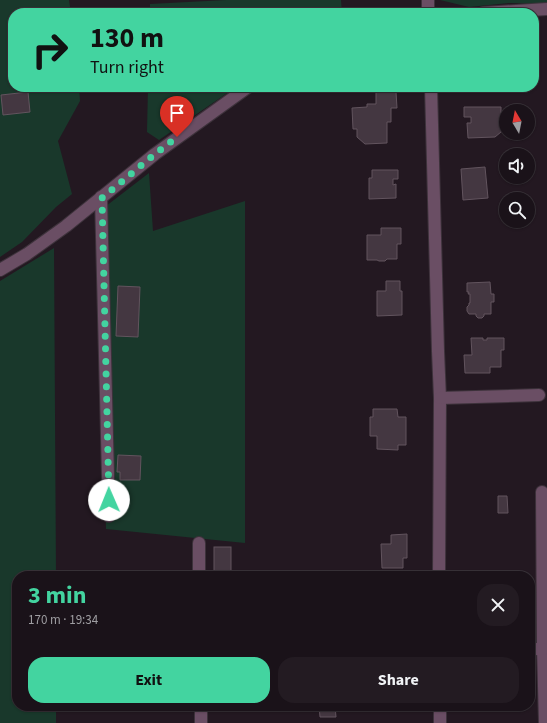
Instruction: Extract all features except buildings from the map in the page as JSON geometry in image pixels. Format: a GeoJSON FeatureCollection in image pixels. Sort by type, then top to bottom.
{"type":"FeatureCollection","features":[{"type":"Feature","properties":{"kind":"street"},"geometry":{"type":"LineString","coordinates":[[0,270],[27,254],[66,226],[155,154],[241,92]]}},
{"type":"Feature","properties":{"kind":"street"},"geometry":{"type":"LineString","coordinates":[[432,92],[440,398],[439,571]]}},
{"type":"Feature","properties":{"kind":"street"},"geometry":{"type":"LineString","coordinates":[[102,198],[109,516]]}},
{"type":"Feature","properties":{"kind":"street"},"geometry":{"type":"LineString","coordinates":[[440,398],[539,395]]}},
{"type":"Feature","properties":{"kind":"street"},"geometry":{"type":"LineString","coordinates":[[542,492],[544,723]]}},
{"type":"Feature","properties":{"kind":"street"},"geometry":{"type":"LineString","coordinates":[[199,543],[199,571]]}},
{"type":"Feature","properties":{"kind":"street"},"geometry":{"type":"LineString","coordinates":[[535,649],[543,649]]}},
{"type":"Feature","properties":{"kind":"street"},"geometry":{"type":"LineString","coordinates":[[201,711],[201,723]]}},
{"type":"Feature","properties":{"kind":"street"},"geometry":{"type":"LineString","coordinates":[[440,711],[440,723]]}},
{"type":"Feature","properties":{"kind":"green space"},"geometry":{"type":"Polygon","coordinates":[[[0,0],[69,0],[70,8],[8,8],[8,92],[79,92],[80,101],[58,141],[72,194],[56,207],[22,242],[0,257],[0,0]]]}},
{"type":"Feature","properties":{"kind":"green space"},"geometry":{"type":"Polygon","coordinates":[[[226,0],[341,0],[342,8],[150,8],[150,4],[226,0]]]}},
{"type":"Feature","properties":{"kind":"green space"},"geometry":{"type":"Polygon","coordinates":[[[440,0],[547,0],[547,4],[509,3],[469,7],[440,0]]]}},
{"type":"Feature","properties":{"kind":"green space"},"geometry":{"type":"Polygon","coordinates":[[[148,92],[229,92],[159,140],[147,132],[148,92]]]}},
{"type":"Feature","properties":{"kind":"green space"},"geometry":{"type":"Polygon","coordinates":[[[149,173],[153,231],[245,201],[245,543],[106,529],[97,213],[149,173]]]}},
{"type":"Feature","properties":{"kind":"green space"},"geometry":{"type":"Polygon","coordinates":[[[54,248],[56,571],[12,571],[12,711],[56,711],[56,723],[0,723],[0,281],[54,248]]]}},
{"type":"Feature","properties":{"kind":"route"},"geometry":{"type":"LineString","coordinates":[[109,500],[102,198],[177,137]]}}]}
